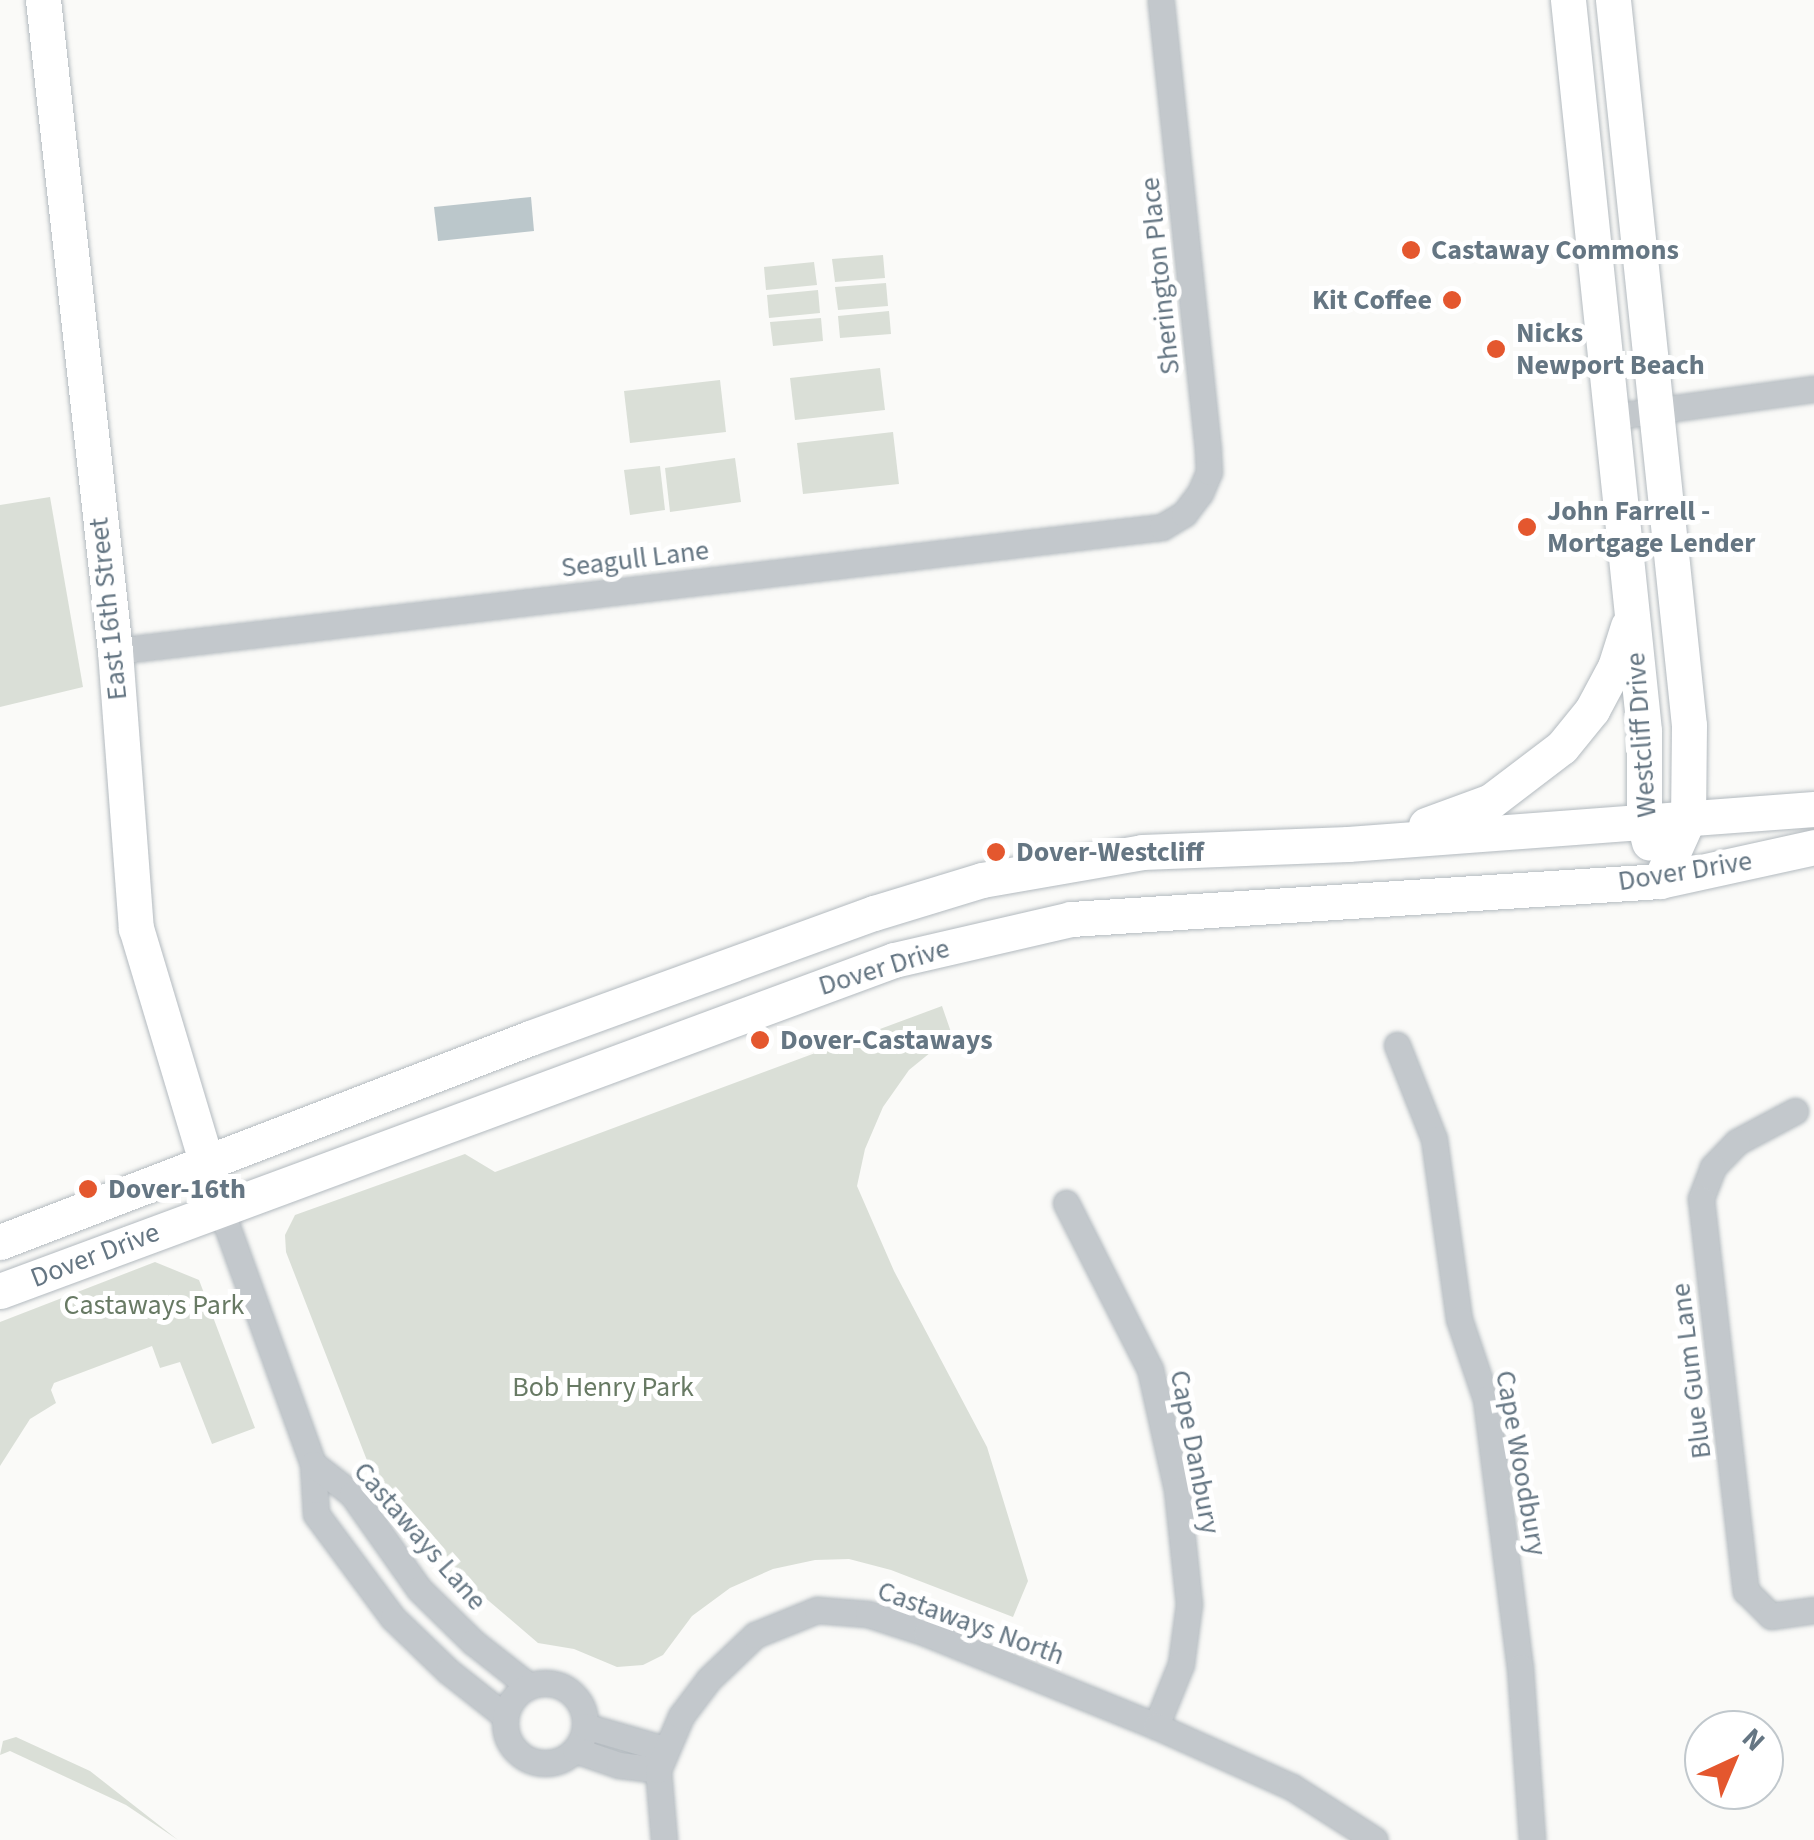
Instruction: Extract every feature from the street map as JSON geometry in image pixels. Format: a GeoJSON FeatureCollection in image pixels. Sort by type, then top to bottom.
{"type":"FeatureCollection","features":[{"type":"Feature","properties":{"kind":"street","name":"East 16th Street"},"geometry":{"type":"LineString","coordinates":[[42,0],[115,650],[136,928],[220,1207]]}},
{"type":"Feature","properties":{"kind":"street","name":"Sherington Place"},"geometry":{"type":"LineString","coordinates":[[1161,0],[1209,472],[1200,494],[1184,514],[1162,527]]}},
{"type":"Feature","properties":{"kind":"street","name":"Westcliff Drive"},"geometry":{"type":"LineString","coordinates":[[1568,0],[1644,731],[1644,822],[1660,881]]}},
{"type":"Feature","properties":{"kind":"street","name":"Westcliff Drive"},"geometry":{"type":"LineString","coordinates":[[1613,0],[1689,724],[1688,820],[1660,881]]}},
{"type":"Feature","properties":{"kind":"street"},"geometry":{"type":"LineString","coordinates":[[1612,417],[1656,408],[1814,390]]}},
{"type":"Feature","properties":{"kind":"street","name":"Seagull Lane"},"geometry":{"type":"LineString","coordinates":[[115,650],[1162,527]]}},
{"type":"Feature","properties":{"kind":"street"},"geometry":{"type":"LineString","coordinates":[[1348,844],[1449,819],[1491,801],[1528,776],[1562,746],[1592,710],[1615,667],[1632,614]]}},
{"type":"Feature","properties":{"kind":"street","name":"Dover Drive"},"geometry":{"type":"LineString","coordinates":[[0,1242],[530,1038],[874,913],[982,880],[1142,852],[1348,844],[1814,810]]}},
{"type":"Feature","properties":{"kind":"street","name":"Dover Drive"},"geometry":{"type":"LineString","coordinates":[[0,1290],[894,960],[1071,919],[1660,881],[1814,848]]}},
{"type":"Feature","properties":{"kind":"street"},"geometry":{"type":"LineString","coordinates":[[874,913],[894,960]]}},
{"type":"Feature","properties":{"kind":"street","name":"Cape Woodbury"},"geometry":{"type":"LineString","coordinates":[[1397,1045],[1434,1139],[1459,1318],[1486,1399],[1520,1667],[1532,1840]]}},
{"type":"Feature","properties":{"kind":"street","name":"Blue Gum Lane"},"geometry":{"type":"LineString","coordinates":[[1795,1112],[1737,1142],[1713,1167],[1702,1199],[1746,1591],[1771,1616],[1814,1610]]}},
{"type":"Feature","properties":{"kind":"street","name":"Cape Danbury"},"geometry":{"type":"LineString","coordinates":[[1066,1203],[1150,1368],[1176,1490],[1188,1604],[1181,1664],[1156,1726]]}},
{"type":"Feature","properties":{"kind":"street","name":"Castaways Lane"},"geometry":{"type":"LineString","coordinates":[[220,1207],[313,1464],[316,1514],[393,1618],[448,1671],[506,1716],[509,1741],[527,1759],[552,1762],[580,1738],[583,1712],[568,1690],[556,1685],[529,1686],[473,1642],[422,1591],[352,1494],[313,1464]]}},
{"type":"Feature","properties":{"kind":"street"},"geometry":{"type":"LineString","coordinates":[[393,1618],[422,1591]]}},
{"type":"Feature","properties":{"kind":"street","name":"Castaways North"},"geometry":{"type":"LineString","coordinates":[[661,1759],[680,1716],[709,1679],[755,1635],[817,1610],[868,1614],[1156,1726],[1292,1787],[1375,1840]]}},
{"type":"Feature","properties":{"kind":"street"},"geometry":{"type":"LineString","coordinates":[[506,1716],[510,1703],[529,1686]]}},
{"type":"Feature","properties":{"kind":"street","name":"Castaways Lane"},"geometry":{"type":"LineString","coordinates":[[580,1738],[619,1765],[661,1759]]}},
{"type":"Feature","properties":{"kind":"street"},"geometry":{"type":"LineString","coordinates":[[661,1759],[664,1840]]}},
{"type":"Feature","properties":{"kind":"green space"},"geometry":{"type":"Polygon","coordinates":[[[883,255],[885,278],[835,282],[832,259],[883,255]]]}},
{"type":"Feature","properties":{"kind":"green space"},"geometry":{"type":"Polygon","coordinates":[[[814,262],[817,285],[766,290],[764,267],[814,262]]]}},
{"type":"Feature","properties":{"kind":"green space"},"geometry":{"type":"Polygon","coordinates":[[[886,283],[888,306],[838,310],[835,287],[886,283]]]}},
{"type":"Feature","properties":{"kind":"green space"},"geometry":{"type":"Polygon","coordinates":[[[818,290],[820,313],[769,318],[767,295],[818,290]]]}},
{"type":"Feature","properties":{"kind":"green space"},"geometry":{"type":"Polygon","coordinates":[[[889,311],[891,334],[840,338],[838,316],[889,311]]]}},
{"type":"Feature","properties":{"kind":"green space"},"geometry":{"type":"Polygon","coordinates":[[[821,318],[823,341],[773,346],[770,322],[821,318]]]}},
{"type":"Feature","properties":{"kind":"green space"},"geometry":{"type":"Polygon","coordinates":[[[880,368],[885,410],[795,420],[790,378],[880,368]]]}},
{"type":"Feature","properties":{"kind":"green space"},"geometry":{"type":"Polygon","coordinates":[[[720,380],[726,432],[630,443],[624,391],[720,380]]]}},
{"type":"Feature","properties":{"kind":"green space"},"geometry":{"type":"Polygon","coordinates":[[[893,432],[899,484],[803,494],[797,443],[893,432]]]}},
{"type":"Feature","properties":{"kind":"green space"},"geometry":{"type":"Polygon","coordinates":[[[735,458],[741,502],[670,512],[665,468],[735,458]]]}},
{"type":"Feature","properties":{"kind":"green space"},"geometry":{"type":"Polygon","coordinates":[[[660,466],[665,510],[630,515],[624,470],[660,466]]]}},
{"type":"Feature","properties":{"kind":"green space"},"geometry":{"type":"Polygon","coordinates":[[[50,497],[83,687],[0,707],[0,505],[50,497]]]}},
{"type":"Feature","properties":{"kind":"green space","name":"Bob Henry Park"},"geometry":{"type":"Polygon","coordinates":[[[942,1006],[952,1035],[909,1070],[883,1107],[865,1149],[857,1186],[894,1271],[987,1447],[1028,1581],[1013,1617],[891,1570],[849,1559],[815,1560],[773,1569],[730,1588],[692,1616],[663,1655],[643,1665],[617,1667],[574,1649],[538,1643],[483,1596],[477,1603],[422,1547],[368,1463],[286,1252],[285,1235],[295,1215],[465,1154],[495,1172],[942,1006]]]}},
{"type":"Feature","properties":{"kind":"green space","name":"Castaways Park"},"geometry":{"type":"Polygon","coordinates":[[[155,1262],[199,1280],[255,1428],[212,1444],[180,1362],[160,1368],[152,1346],[54,1383],[51,1390],[56,1403],[30,1419],[0,1466],[0,1322],[155,1262]]]}},
{"type":"Feature","properties":{"kind":"green space"},"geometry":{"type":"Polygon","coordinates":[[[16,1737],[90,1771],[178,1840],[126,1805],[10,1751],[0,1755],[3,1741],[16,1737]]]}},
{"type":"Feature","properties":{"kind":"shaded area"},"geometry":{"type":"Polygon","coordinates":[[[531,197],[534,231],[438,241],[434,207],[531,197]]]}},
{"type":"Feature","properties":{"kind":"place","name":"Castaway Commons"},"geometry":{"type":"Point","coordinates":[1411,250]}},
{"type":"Feature","properties":{"kind":"place","name":"Kit Coffee"},"geometry":{"type":"Point","coordinates":[1452,300]}},
{"type":"Feature","properties":{"kind":"place","name":"Nicks Newport Beach"},"geometry":{"type":"Point","coordinates":[1496,349]}},
{"type":"Feature","properties":{"kind":"place","name":"John Farrell - Mortgage Lender"},"geometry":{"type":"Point","coordinates":[1527,527]}},
{"type":"Feature","properties":{"kind":"place","name":"Dover-Westcliff"},"geometry":{"type":"Point","coordinates":[996,852]}},
{"type":"Feature","properties":{"kind":"place","name":"Dover-Castaways"},"geometry":{"type":"Point","coordinates":[760,1040]}},
{"type":"Feature","properties":{"kind":"place","name":"Dover-16th"},"geometry":{"type":"Point","coordinates":[88,1189]}}]}
